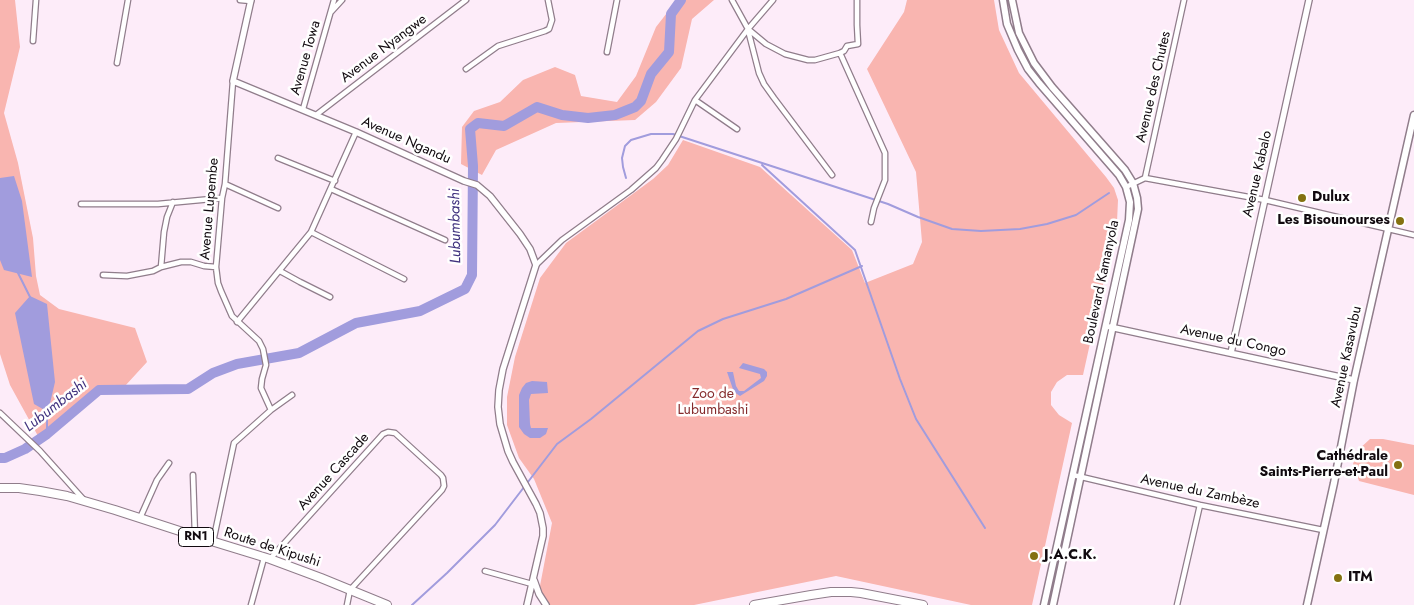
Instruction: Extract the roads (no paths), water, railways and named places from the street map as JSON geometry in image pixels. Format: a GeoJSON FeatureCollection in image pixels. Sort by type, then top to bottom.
{"type":"FeatureCollection","features":[{"type":"Feature","properties":{"kind":"highway","name":"Route de Kipushi"},"geometry":{"type":"LineString","coordinates":[[0,488],[40,491],[140,518],[267,558],[388,605]]}},
{"type":"Feature","properties":{"kind":"highway"},"geometry":{"type":"LineString","coordinates":[[754,605],[811,594],[841,592],[861,593],[923,605]]}},
{"type":"Feature","properties":{"kind":"main road","name":"Boulevard Kamanyola"},"geometry":{"type":"LineString","coordinates":[[1003,0],[1007,24],[1028,69],[1119,175],[1126,187],[1130,202],[1106,326],[1044,605]]}},
{"type":"Feature","properties":{"kind":"main road","name":"Boulevard Kamanyola"},"geometry":{"type":"LineString","coordinates":[[1012,0],[1019,33],[1034,63],[1052,87],[1121,165],[1133,183],[1137,198],[1137,216],[1053,605]]}},
{"type":"Feature","properties":{"kind":"main road","name":"Avenue Kasavubu"},"geometry":{"type":"LineString","coordinates":[[1307,605],[1354,380],[1414,114]]}},
{"type":"Feature","properties":{"kind":"street"},"geometry":{"type":"LineString","coordinates":[[33,41],[36,0]]}},
{"type":"Feature","properties":{"kind":"street"},"geometry":{"type":"LineString","coordinates":[[117,64],[128,0]]}},
{"type":"Feature","properties":{"kind":"street"},"geometry":{"type":"LineString","coordinates":[[233,81],[251,1],[240,0]]}},
{"type":"Feature","properties":{"kind":"street","name":"Avenue Towa"},"geometry":{"type":"LineString","coordinates":[[303,110],[334,0]]}},
{"type":"Feature","properties":{"kind":"street","name":"Avenue Towa"},"geometry":{"type":"LineString","coordinates":[[330,13],[342,0]]}},
{"type":"Feature","properties":{"kind":"street","name":"Avenue Nyangwe"},"geometry":{"type":"LineString","coordinates":[[316,115],[466,0]]}},
{"type":"Feature","properties":{"kind":"street"},"geometry":{"type":"LineString","coordinates":[[466,68],[498,46],[549,29],[552,20],[548,0]]}},
{"type":"Feature","properties":{"kind":"street"},"geometry":{"type":"LineString","coordinates":[[607,52],[617,0]]}},
{"type":"Feature","properties":{"kind":"street"},"geometry":{"type":"LineString","coordinates":[[732,0],[748,29],[759,73],[764,84],[832,175]]}},
{"type":"Feature","properties":{"kind":"street"},"geometry":{"type":"LineString","coordinates":[[527,605],[543,536],[543,528],[540,513],[513,462],[504,437],[499,415],[499,390],[503,369],[536,265],[562,240],[640,184],[662,160],[680,132],[695,100],[748,29],[773,0]]}},
{"type":"Feature","properties":{"kind":"street"},"geometry":{"type":"LineString","coordinates":[[748,29],[766,44],[785,54],[801,59],[815,60],[840,53],[847,46],[858,43],[857,0]]}},
{"type":"Feature","properties":{"kind":"street","name":"Avenue des Chutes"},"geometry":{"type":"LineString","coordinates":[[1145,178],[1184,0]]}},
{"type":"Feature","properties":{"kind":"street","name":"Avenue Kabalo"},"geometry":{"type":"LineString","coordinates":[[1231,353],[1309,0]]}},
{"type":"Feature","properties":{"kind":"street"},"geometry":{"type":"LineString","coordinates":[[840,53],[885,153],[885,180],[874,208],[871,222]]}},
{"type":"Feature","properties":{"kind":"street","name":"Avenue Ngandu"},"geometry":{"type":"LineString","coordinates":[[233,81],[356,132],[477,186],[490,196],[520,234],[530,249],[536,265]]}},
{"type":"Feature","properties":{"kind":"street","name":"Avenue Lupembe"},"geometry":{"type":"LineString","coordinates":[[233,81],[216,267],[218,283],[232,316],[258,341],[264,352],[266,364],[261,388],[271,410]]}},
{"type":"Feature","properties":{"kind":"street"},"geometry":{"type":"LineString","coordinates":[[695,100],[737,128]]}},
{"type":"Feature","properties":{"kind":"street"},"geometry":{"type":"LineString","coordinates":[[237,322],[311,232],[356,132]]}},
{"type":"Feature","properties":{"kind":"street"},"geometry":{"type":"LineString","coordinates":[[278,158],[335,181]]}},
{"type":"Feature","properties":{"kind":"street"},"geometry":{"type":"LineString","coordinates":[[1126,187],[1145,178],[1265,200],[1414,234]]}},
{"type":"Feature","properties":{"kind":"street"},"geometry":{"type":"LineString","coordinates":[[225,184],[278,208]]}},
{"type":"Feature","properties":{"kind":"street"},"geometry":{"type":"LineString","coordinates":[[331,189],[445,240]]}},
{"type":"Feature","properties":{"kind":"street"},"geometry":{"type":"LineString","coordinates":[[81,204],[158,204],[222,198]]}},
{"type":"Feature","properties":{"kind":"street"},"geometry":{"type":"LineString","coordinates":[[161,267],[164,232],[173,202]]}},
{"type":"Feature","properties":{"kind":"street"},"geometry":{"type":"LineString","coordinates":[[311,232],[404,278]]}},
{"type":"Feature","properties":{"kind":"street"},"geometry":{"type":"LineString","coordinates":[[103,276],[127,276],[186,262],[216,267]]}},
{"type":"Feature","properties":{"kind":"street"},"geometry":{"type":"LineString","coordinates":[[280,271],[330,298]]}},
{"type":"Feature","properties":{"kind":"street","name":"Avenue du Congo"},"geometry":{"type":"LineString","coordinates":[[1106,326],[1354,380]]}},
{"type":"Feature","properties":{"kind":"street"},"geometry":{"type":"LineString","coordinates":[[213,542],[233,445],[271,410],[292,395]]}},
{"type":"Feature","properties":{"kind":"street"},"geometry":{"type":"LineString","coordinates":[[0,413],[40,451],[86,502]]}},
{"type":"Feature","properties":{"kind":"street","name":"Avenue Cascade"},"geometry":{"type":"LineString","coordinates":[[267,558],[383,434],[388,432],[395,433],[441,475],[444,486],[350,590]]}},
{"type":"Feature","properties":{"kind":"street"},"geometry":{"type":"LineString","coordinates":[[140,518],[157,480],[169,464]]}},
{"type":"Feature","properties":{"kind":"street"},"geometry":{"type":"LineString","coordinates":[[193,475],[195,536]]}},
{"type":"Feature","properties":{"kind":"street","name":"Avenue du Zambèze"},"geometry":{"type":"LineString","coordinates":[[1073,476],[1200,505],[1323,530]]}},
{"type":"Feature","properties":{"kind":"street"},"geometry":{"type":"LineString","coordinates":[[1177,605],[1200,505]]}},
{"type":"Feature","properties":{"kind":"street"},"geometry":{"type":"LineString","coordinates":[[251,605],[267,558]]}},
{"type":"Feature","properties":{"kind":"street"},"geometry":{"type":"LineString","coordinates":[[485,571],[533,581]]}},
{"type":"Feature","properties":{"kind":"street"},"geometry":{"type":"LineString","coordinates":[[533,581],[546,605]]}},
{"type":"Feature","properties":{"kind":"street"},"geometry":{"type":"LineString","coordinates":[[347,605],[350,590]]}},
{"type":"Feature","properties":{"kind":"waterway","name":"Lubumbashi"},"geometry":{"type":"LineString","coordinates":[[0,458],[5,458],[25,449],[47,434],[99,390],[188,389],[213,373],[237,364],[299,353],[356,323],[420,311],[465,289],[472,275],[473,166],[470,129],[478,123],[504,126],[537,107],[562,115],[588,118],[615,115],[635,107],[641,101],[651,74],[669,52],[671,14],[681,0]]}},
{"type":"Feature","properties":{"kind":"waterway"},"geometry":{"type":"LineString","coordinates":[[626,178],[622,158],[625,146],[631,140],[651,134],[673,134],[888,204],[952,229],[981,231],[1020,229],[1047,224],[1076,215],[1109,193]]}},
{"type":"Feature","properties":{"kind":"waterway"},"geometry":{"type":"LineString","coordinates":[[762,165],[855,250],[916,419],[985,528]]}},
{"type":"Feature","properties":{"kind":"waterway"},"geometry":{"type":"LineString","coordinates":[[412,605],[495,525],[557,444],[591,419],[698,331],[723,319],[786,299],[862,266]]}},
{"type":"Feature","properties":{"kind":"waterway"},"geometry":{"type":"LineString","coordinates":[[18,273],[30,297]]}},
{"type":"Feature","properties":{"kind":"waterway"},"geometry":{"type":"LineString","coordinates":[[47,411],[47,434]]}},
{"type":"Feature","properties":{"kind":"place","name":"Dulux"},"geometry":{"type":"Point","coordinates":[1302,198]}},
{"type":"Feature","properties":{"kind":"place","name":"Les Bisounourses"},"geometry":{"type":"Point","coordinates":[1400,221]}},
{"type":"Feature","properties":{"kind":"place","name":"Cathédrale Saints-Pierre-et-Paul"},"geometry":{"type":"Point","coordinates":[1398,465]}},
{"type":"Feature","properties":{"kind":"place","name":"J.A.C.K."},"geometry":{"type":"Point","coordinates":[1034,556]}},
{"type":"Feature","properties":{"kind":"place","name":"ITM"},"geometry":{"type":"Point","coordinates":[1338,578]}},
{"type":"Feature","properties":{"kind":"park label","name":"Zoo de Lubumbashi"},"geometry":{"type":"Point","coordinates":[713,404]}}]}
